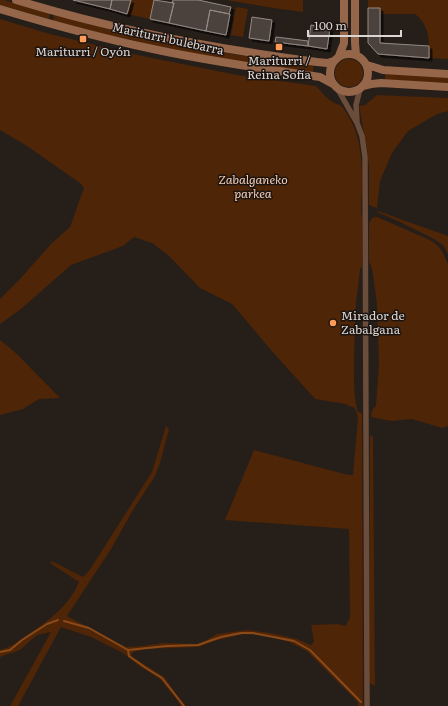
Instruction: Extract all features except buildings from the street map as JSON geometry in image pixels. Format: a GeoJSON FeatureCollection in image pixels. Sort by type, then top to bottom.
{"type":"FeatureCollection","features":[{"type":"Feature","properties":{"kind":"main road","name":"Mariturri bulebarra"},"geometry":{"type":"LineString","coordinates":[[16,0],[37,3],[97,22],[155,36],[222,48],[317,62],[327,63],[337,59]]}},
{"type":"Feature","properties":{"kind":"main road"},"geometry":{"type":"LineString","coordinates":[[344,0],[344,43],[337,59],[331,66],[330,72],[330,78],[335,86],[342,91],[348,92],[354,92],[371,84],[381,83],[448,87]]}},
{"type":"Feature","properties":{"kind":"main road"},"geometry":{"type":"LineString","coordinates":[[355,0],[356,55]]}},
{"type":"Feature","properties":{"kind":"main road","name":"Mariturri bulebarra"},"geometry":{"type":"LineString","coordinates":[[0,9],[83,33],[153,49],[232,64],[320,77],[335,86]]}},
{"type":"Feature","properties":{"kind":"main road"},"geometry":{"type":"LineString","coordinates":[[337,59],[345,54],[361,57],[369,70],[367,82],[362,88]]}},
{"type":"Feature","properties":{"kind":"main road"},"geometry":{"type":"LineString","coordinates":[[367,65],[383,70],[448,74]]}},
{"type":"Feature","properties":{"kind":"street"},"geometry":{"type":"LineString","coordinates":[[335,86],[357,123],[362,136],[365,157],[366,706]]}},
{"type":"Feature","properties":{"kind":"street"},"geometry":{"type":"LineString","coordinates":[[357,123],[356,106],[362,88]]}},
{"type":"Feature","properties":{"kind":"green space"},"geometry":{"type":"Polygon","coordinates":[[[0,0],[50,13],[49,19],[0,5],[0,0]]]}},
{"type":"Feature","properties":{"kind":"green space"},"geometry":{"type":"Polygon","coordinates":[[[131,0],[154,0],[150,19],[127,14],[131,0]]]}},
{"type":"Feature","properties":{"kind":"green space"},"geometry":{"type":"Polygon","coordinates":[[[226,0],[303,0],[303,12],[273,8],[226,0]]]}},
{"type":"Feature","properties":{"kind":"green space"},"geometry":{"type":"Polygon","coordinates":[[[368,0],[448,0],[448,59],[429,58],[428,34],[424,23],[415,14],[380,14],[380,8],[368,8],[368,0]]]}},
{"type":"Feature","properties":{"kind":"green space"},"geometry":{"type":"Polygon","coordinates":[[[236,7],[248,9],[243,37],[231,35],[236,7]]]}},
{"type":"Feature","properties":{"kind":"green space"},"geometry":{"type":"Polygon","coordinates":[[[54,14],[123,32],[192,47],[314,65],[313,72],[222,59],[125,39],[53,21],[54,14]]]}},
{"type":"Feature","properties":{"kind":"green space","name":"Zabalganeko parkea"},"geometry":{"type":"Polygon","coordinates":[[[0,19],[50,34],[137,55],[237,75],[316,86],[325,96],[343,107],[351,121],[359,146],[362,173],[362,267],[360,269],[356,301],[354,392],[358,412],[362,413],[363,706],[358,706],[356,700],[307,651],[289,642],[267,636],[244,634],[214,641],[199,647],[146,649],[133,652],[131,656],[164,677],[185,706],[181,706],[160,679],[123,653],[91,637],[61,627],[18,706],[10,706],[51,632],[37,635],[20,650],[0,657],[0,650],[16,643],[44,623],[65,605],[79,582],[50,563],[52,561],[83,577],[89,571],[152,472],[166,426],[169,429],[155,476],[133,510],[111,549],[67,616],[126,647],[163,643],[199,644],[217,634],[247,630],[271,633],[297,639],[311,645],[314,642],[311,625],[338,624],[345,626],[350,618],[349,529],[225,520],[254,450],[348,475],[353,475],[358,417],[355,408],[345,404],[315,399],[232,304],[200,288],[168,255],[152,243],[134,237],[123,246],[71,265],[21,309],[0,324],[0,299],[51,244],[70,227],[84,188],[80,183],[27,146],[0,130],[0,19]]]}},
{"type":"Feature","properties":{"kind":"green space"},"geometry":{"type":"Polygon","coordinates":[[[349,59],[359,63],[363,73],[359,83],[349,87],[339,83],[335,73],[339,63],[349,59]]]}},
{"type":"Feature","properties":{"kind":"green space"},"geometry":{"type":"Polygon","coordinates":[[[385,73],[448,76],[448,83],[385,80],[385,73]]]}},
{"type":"Feature","properties":{"kind":"green space"},"geometry":{"type":"Polygon","coordinates":[[[377,95],[448,98],[448,111],[437,114],[408,131],[392,153],[380,181],[377,208],[369,204],[369,167],[359,106],[365,105],[377,95]]]}},
{"type":"Feature","properties":{"kind":"green space"},"geometry":{"type":"Polygon","coordinates":[[[378,211],[448,236],[448,254],[443,245],[434,239],[377,212],[378,211]]]}},
{"type":"Feature","properties":{"kind":"green space"},"geometry":{"type":"Polygon","coordinates":[[[375,217],[430,240],[442,251],[448,264],[448,426],[442,428],[412,419],[392,421],[371,417],[372,410],[376,406],[379,364],[377,304],[372,268],[369,262],[369,223],[372,218],[375,217]]]}},
{"type":"Feature","properties":{"kind":"green space"},"geometry":{"type":"Polygon","coordinates":[[[0,340],[17,354],[60,398],[39,399],[23,409],[0,415],[0,340]]]}},
{"type":"Feature","properties":{"kind":"green space"},"geometry":{"type":"Polygon","coordinates":[[[370,435],[373,437],[375,686],[369,683],[370,435]]]}},
{"type":"Feature","properties":{"kind":"waterway"},"geometry":{"type":"LineString","coordinates":[[0,652],[10,650],[22,640],[47,624],[58,620]]}},
{"type":"Feature","properties":{"kind":"waterway"},"geometry":{"type":"LineString","coordinates":[[64,621],[89,628],[128,650],[167,646],[198,645],[221,637],[241,633],[253,633],[294,641],[310,650],[361,702]]}},
{"type":"Feature","properties":{"kind":"waterway"},"geometry":{"type":"LineString","coordinates":[[128,650],[129,656],[162,678],[184,706]]}},
{"type":"Feature","properties":{"kind":"place","name":"Mariturri / Oyón"},"geometry":{"type":"Point","coordinates":[83,39]}},
{"type":"Feature","properties":{"kind":"place","name":"Mariturri / Reina Sofía"},"geometry":{"type":"Point","coordinates":[279,47]}},
{"type":"Feature","properties":{"kind":"place","name":"Mirador de Zabalgana"},"geometry":{"type":"Point","coordinates":[333,323]}}]}
